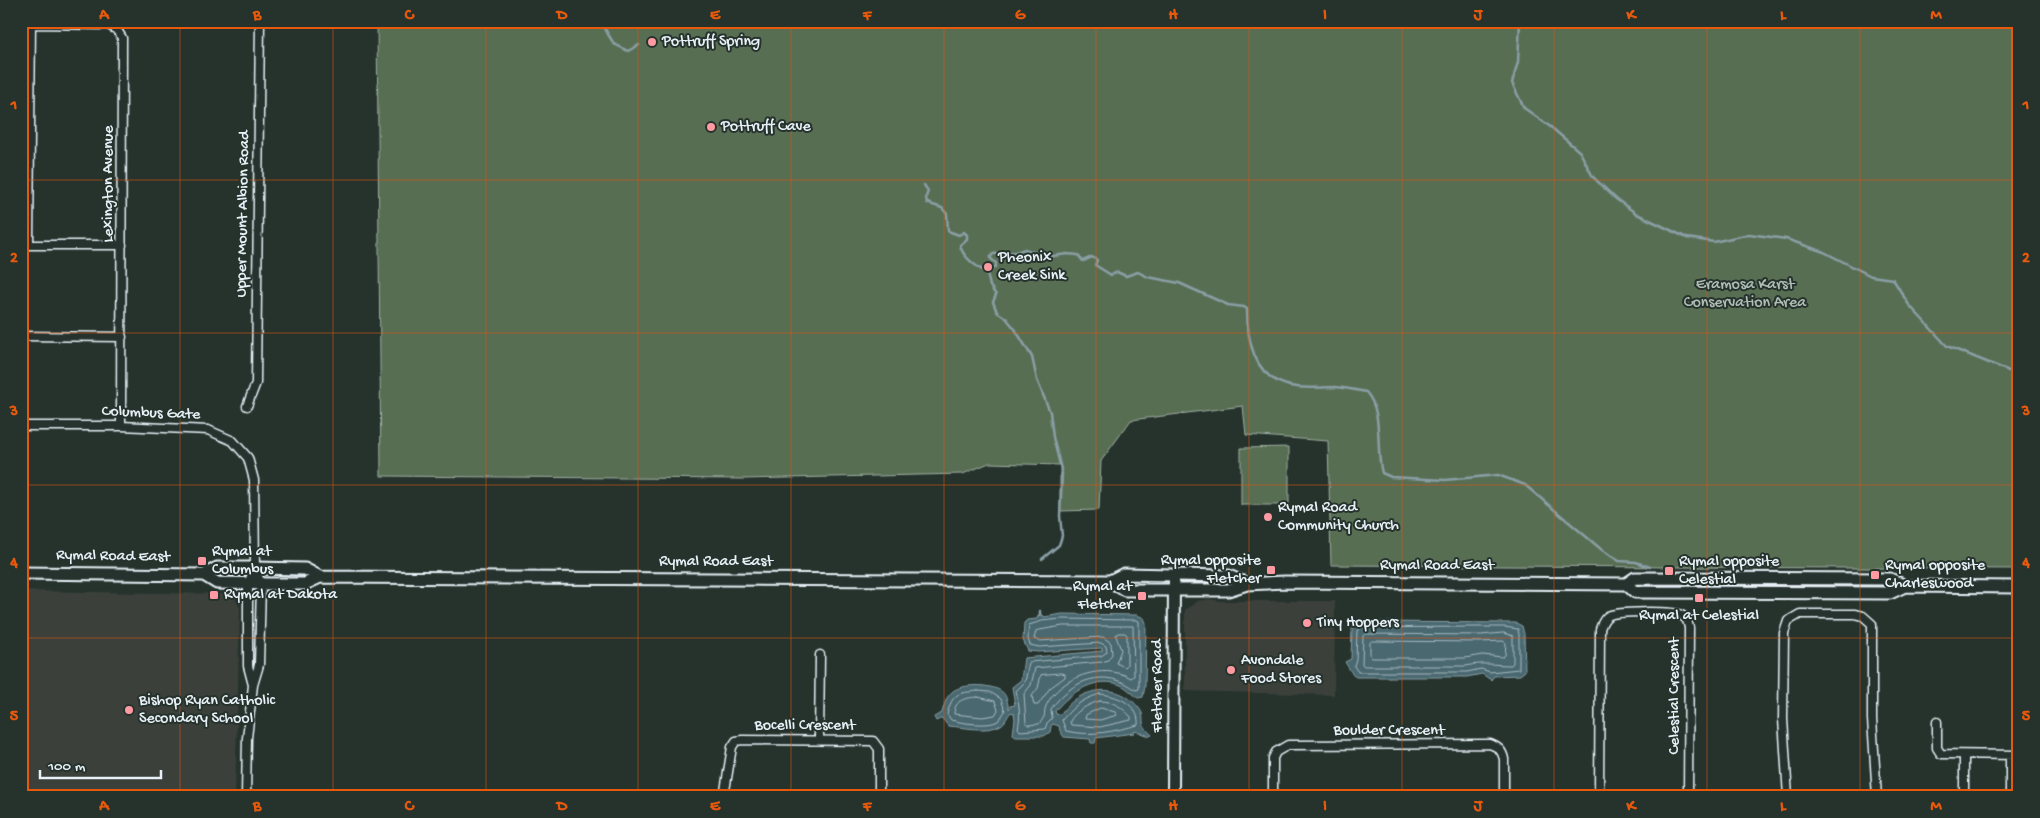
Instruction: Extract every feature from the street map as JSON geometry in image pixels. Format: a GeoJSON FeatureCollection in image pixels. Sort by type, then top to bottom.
{"type":"FeatureCollection","features":[{"type":"Feature","properties":{"kind":"main road","name":"Rymal Road East"},"geometry":{"type":"LineString","coordinates":[[21,572],[204,575],[217,568],[255,568],[305,569],[320,577]]}},
{"type":"Feature","properties":{"kind":"main road","name":"Rymal Road East"},"geometry":{"type":"LineString","coordinates":[[204,575],[217,583],[304,584],[320,577],[1110,581],[1124,574],[1229,576],[1247,584]]}},
{"type":"Feature","properties":{"kind":"main road","name":"Rymal Road East"},"geometry":{"type":"LineString","coordinates":[[1110,581],[1125,590],[1228,590],[1247,584],[1285,582],[1626,584],[1635,578],[1890,579],[1904,586],[2019,587]]}},
{"type":"Feature","properties":{"kind":"street","name":"Upper Mount Albion Road"},"geometry":{"type":"LineString","coordinates":[[247,406],[256,383],[260,21]]}},
{"type":"Feature","properties":{"kind":"street"},"geometry":{"type":"LineString","coordinates":[[31,23],[25,245],[122,245]]}},
{"type":"Feature","properties":{"kind":"street","name":"Lexington Avenue"},"geometry":{"type":"LineString","coordinates":[[31,23],[108,25],[114,27],[121,34],[123,47],[121,426]]}},
{"type":"Feature","properties":{"kind":"street"},"geometry":{"type":"LineString","coordinates":[[21,336],[122,337]]}},
{"type":"Feature","properties":{"kind":"street","name":"Columbus Gate"},"geometry":{"type":"LineString","coordinates":[[21,426],[121,426],[208,430],[227,436],[242,449],[252,468],[254,480],[255,568]]}},
{"type":"Feature","properties":{"kind":"street"},"geometry":{"type":"LineString","coordinates":[[253,685],[248,666],[248,583],[255,568]]}},
{"type":"Feature","properties":{"kind":"street"},"geometry":{"type":"LineString","coordinates":[[255,568],[260,584],[260,665],[253,685],[247,738],[246,797],[330,797]]}},
{"type":"Feature","properties":{"kind":"street","name":"Fletcher Road"},"geometry":{"type":"LineString","coordinates":[[1173,797],[1174,575]]}},
{"type":"Feature","properties":{"kind":"street","name":"Celestial Crescent"},"geometry":{"type":"LineString","coordinates":[[1599,797],[1600,629],[1602,622],[1607,616],[1618,613],[1678,614],[1688,621],[1688,797]]}},
{"type":"Feature","properties":{"kind":"street"},"geometry":{"type":"LineString","coordinates":[[1788,797],[1783,718],[1784,633],[1788,621],[1800,614],[1855,614],[1863,616],[1872,624],[1872,719],[1877,797]]}},
{"type":"Feature","properties":{"kind":"street"},"geometry":{"type":"LineString","coordinates":[[819,740],[820,656]]}},
{"type":"Feature","properties":{"kind":"street"},"geometry":{"type":"LineString","coordinates":[[1937,722],[1938,751],[1946,755],[2019,756]]}},
{"type":"Feature","properties":{"kind":"street","name":"Bocelli Crescent"},"geometry":{"type":"LineString","coordinates":[[724,797],[732,747],[736,742],[742,740],[869,740],[876,743],[879,750],[879,797]]}},
{"type":"Feature","properties":{"kind":"street","name":"Boulder Crescent"},"geometry":{"type":"LineString","coordinates":[[1274,797],[1274,758],[1276,752],[1288,745],[1480,744],[1497,746],[1502,753],[1504,759],[1504,797]]}},
{"type":"Feature","properties":{"kind":"street"},"geometry":{"type":"LineString","coordinates":[[1964,755],[1964,797]]}},
{"type":"Feature","properties":{"kind":"street"},"geometry":{"type":"LineString","coordinates":[[2010,755],[2010,797]]}},
{"type":"Feature","properties":{"kind":"shaded area","name":"Bishop Ryan Catholic Secondary School"},"geometry":{"type":"Polygon","coordinates":[[[21,591],[227,594],[235,598],[240,608],[235,797],[21,797],[21,591]]]}},
{"type":"Feature","properties":{"kind":"shaded area"},"geometry":{"type":"Polygon","coordinates":[[[1209,599],[1219,601],[1335,601],[1334,695],[1185,691],[1185,610],[1198,601],[1209,599]]]}},
{"type":"Feature","properties":{"kind":"green space","name":"Eramosa Karst Conservation Area"},"geometry":{"type":"Polygon","coordinates":[[[377,21],[2019,21],[2019,569],[1331,565],[1328,441],[1246,435],[1243,406],[1131,420],[1101,461],[1099,510],[1060,511],[1060,465],[989,463],[963,474],[743,479],[381,476],[377,21]]]}},
{"type":"Feature","properties":{"kind":"green space"},"geometry":{"type":"Polygon","coordinates":[[[1289,447],[1289,505],[1241,505],[1241,448],[1289,447]]]}},
{"type":"Feature","properties":{"kind":"water"},"geometry":{"type":"Polygon","coordinates":[[[1062,614],[1137,615],[1144,618],[1146,623],[1145,686],[1143,697],[1138,698],[1123,686],[1114,683],[1094,684],[1068,697],[1055,711],[1056,714],[1060,715],[1068,705],[1089,693],[1100,690],[1112,691],[1123,694],[1133,701],[1142,713],[1143,724],[1152,735],[1135,731],[1134,733],[1096,738],[1095,743],[1091,743],[1090,739],[1064,737],[1059,726],[1053,724],[1050,732],[1044,736],[1016,736],[1013,734],[1014,713],[1011,712],[1003,724],[989,729],[948,726],[942,718],[936,721],[934,717],[942,713],[950,694],[962,687],[976,686],[996,689],[1004,695],[1009,709],[1010,706],[1015,705],[1012,687],[1021,680],[1024,658],[1102,651],[1102,648],[1028,651],[1023,640],[1024,623],[1027,620],[1037,619],[1038,615],[1043,615],[1044,617],[1062,614]]]}},
{"type":"Feature","properties":{"kind":"water"},"geometry":{"type":"Polygon","coordinates":[[[1367,622],[1516,623],[1522,626],[1524,634],[1525,671],[1520,675],[1494,676],[1491,680],[1482,674],[1467,677],[1356,677],[1345,662],[1351,659],[1352,629],[1354,625],[1367,622]]]}},
{"type":"Feature","properties":{"kind":"waterway"},"geometry":{"type":"LineString","coordinates":[[600,21],[614,44],[628,51],[639,45]]}},
{"type":"Feature","properties":{"kind":"waterway"},"geometry":{"type":"LineString","coordinates":[[1520,21],[1518,62],[1512,83],[1524,108],[1552,128],[1580,152],[1593,177],[1616,199],[1637,214],[1687,238],[1714,242],[1749,234],[1786,239],[1824,252],[1871,276],[1893,279],[1909,305],[1947,346],[2014,373],[2019,369]]}},
{"type":"Feature","properties":{"kind":"waterway"},"geometry":{"type":"LineString","coordinates":[[924,185],[928,191],[927,203],[942,208],[947,214],[948,231],[959,235],[964,232],[967,235],[967,239],[960,245],[961,249],[971,261],[987,273],[990,286],[996,295],[993,302],[997,312],[1006,318],[1015,329],[1032,357],[1037,380],[1050,412],[1053,437],[1062,473],[1060,516],[1062,536],[1059,545],[1042,559]]}},
{"type":"Feature","properties":{"kind":"waterway"},"geometry":{"type":"LineString","coordinates":[[987,273],[996,266],[996,263],[990,258],[993,254],[1016,252],[1025,249],[1046,257],[1067,254],[1078,255],[1083,261],[1092,257],[1097,260],[1095,265],[1111,275],[1117,272],[1126,276],[1138,272],[1148,277],[1179,283],[1228,305],[1244,307],[1247,309],[1247,322],[1252,348],[1263,370],[1272,378],[1283,384],[1297,387],[1336,387],[1366,392],[1372,400],[1375,409],[1382,473],[1391,477],[1445,480],[1498,475],[1525,485],[1602,550],[1619,561],[1636,562],[1650,567]]}},
{"type":"Feature","properties":{"kind":"place","name":"Pottruff Spring"},"geometry":{"type":"Point","coordinates":[652,42]}},
{"type":"Feature","properties":{"kind":"place","name":"Pottruff Cave"},"geometry":{"type":"Point","coordinates":[711,127]}},
{"type":"Feature","properties":{"kind":"place","name":"Pheonix Creek Sink"},"geometry":{"type":"Point","coordinates":[988,267]}},
{"type":"Feature","properties":{"kind":"place","name":"Rymal Road Community Church"},"geometry":{"type":"Point","coordinates":[1268,517]}},
{"type":"Feature","properties":{"kind":"place","name":"Rymal at Columbus"},"geometry":{"type":"Point","coordinates":[202,561]}},
{"type":"Feature","properties":{"kind":"place","name":"Rymal opposite Fletcher"},"geometry":{"type":"Point","coordinates":[1271,570]}},
{"type":"Feature","properties":{"kind":"place","name":"Rymal opposite Celestial"},"geometry":{"type":"Point","coordinates":[1669,571]}},
{"type":"Feature","properties":{"kind":"place","name":"Rymal opposite Charleswood"},"geometry":{"type":"Point","coordinates":[1875,575]}},
{"type":"Feature","properties":{"kind":"place","name":"Rymal at Dakota"},"geometry":{"type":"Point","coordinates":[214,595]}},
{"type":"Feature","properties":{"kind":"place","name":"Rymal at Fletcher"},"geometry":{"type":"Point","coordinates":[1142,596]}},
{"type":"Feature","properties":{"kind":"place","name":"Rymal at Celestial"},"geometry":{"type":"Point","coordinates":[1699,598]}},
{"type":"Feature","properties":{"kind":"place","name":"Tiny Hoppers"},"geometry":{"type":"Point","coordinates":[1307,623]}},
{"type":"Feature","properties":{"kind":"place","name":"Avondale Food Stores"},"geometry":{"type":"Point","coordinates":[1231,670]}},
{"type":"Feature","properties":{"kind":"place","name":"Bishop Ryan Catholic Secondary School"},"geometry":{"type":"Point","coordinates":[129,710]}}]}
